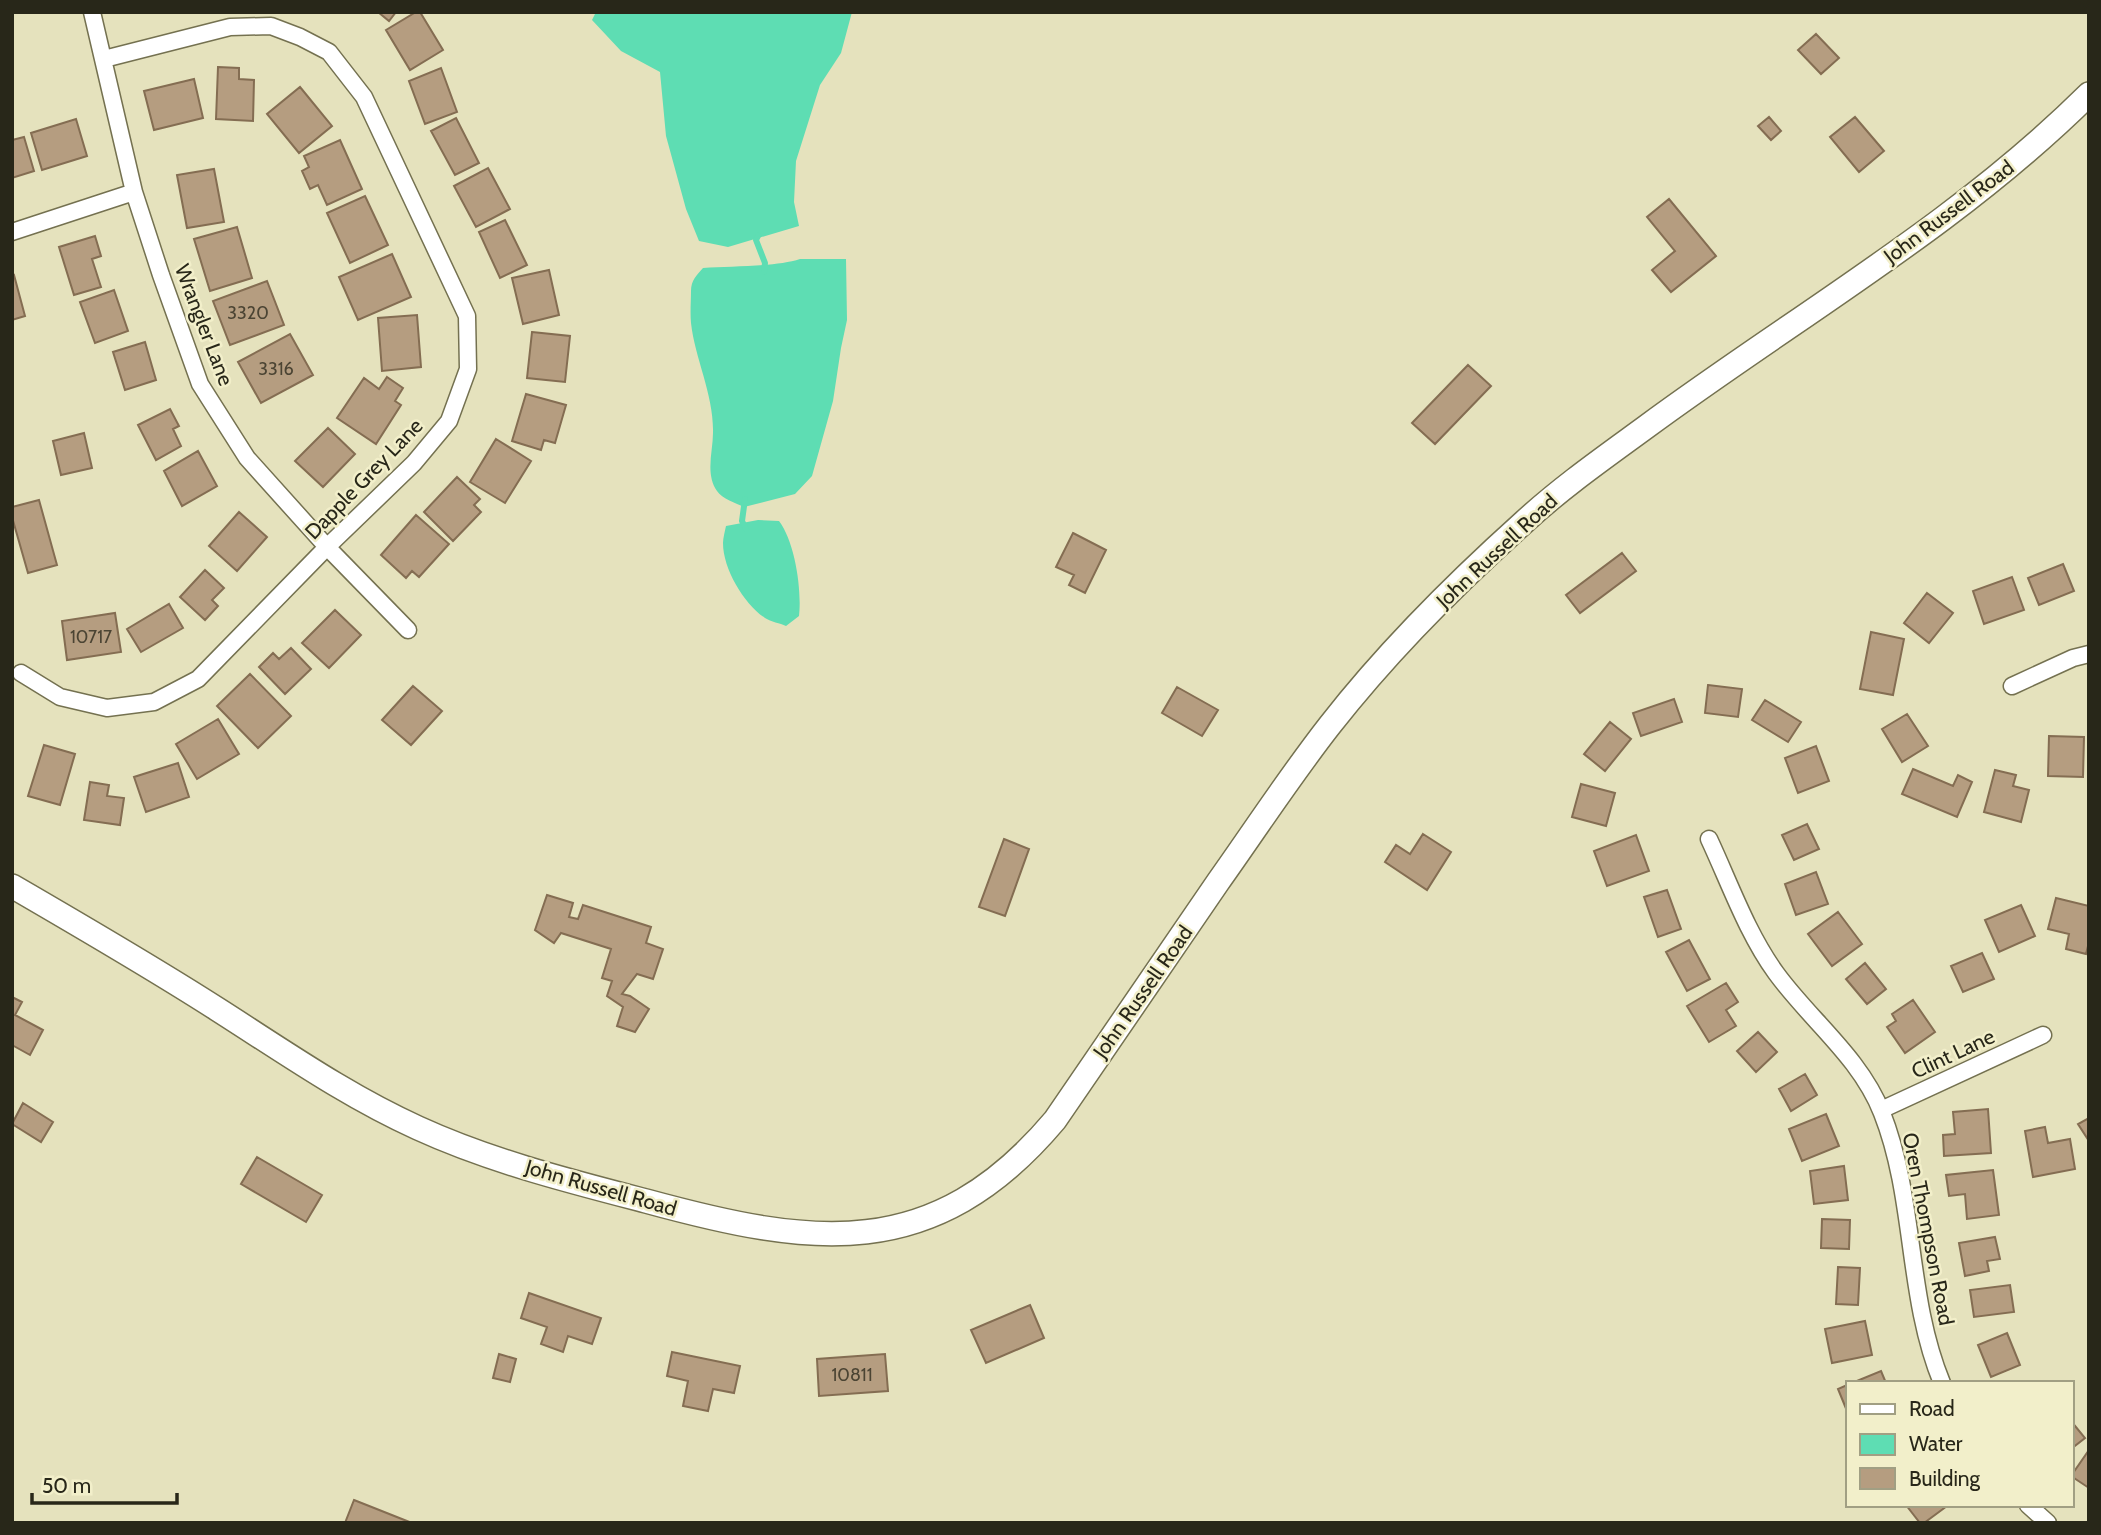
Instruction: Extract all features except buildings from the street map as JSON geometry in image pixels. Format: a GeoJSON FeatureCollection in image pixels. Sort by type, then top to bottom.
{"type":"FeatureCollection","features":[{"type":"Feature","properties":{"kind":"street","name":"Wrangler Lane"},"geometry":{"type":"LineString","coordinates":[[92,12],[134,192],[200,384],[247,458],[327,547],[408,630]]}},
{"type":"Feature","properties":{"kind":"street","name":"Dapple Grey Lane"},"geometry":{"type":"LineString","coordinates":[[21,673],[60,697],[107,708],[154,702],[198,679],[327,547],[414,463],[449,421],[468,369],[467,316],[364,97],[329,52],[271,26],[230,27],[104,59]]}},
{"type":"Feature","properties":{"kind":"street","name":"John Russell Road"},"geometry":{"type":"LineString","coordinates":[[12,886],[142,961],[364,1101],[419,1129],[475,1151],[570,1181],[710,1218],[768,1229],[820,1234],[860,1233],[905,1224],[936,1214],[976,1193],[1005,1171],[1055,1120],[1331,723],[1444,599],[1525,521],[1563,489],[1687,397],[1963,205],[2020,159],[2089,94]]}},
{"type":"Feature","properties":{"kind":"street"},"geometry":{"type":"LineString","coordinates":[[12,232],[134,192]]}},
{"type":"Feature","properties":{"kind":"street"},"geometry":{"type":"LineString","coordinates":[[2012,686],[2089,653]]}},
{"type":"Feature","properties":{"kind":"street","name":"Oren Thompson Road"},"geometry":{"type":"LineString","coordinates":[[1709,839],[1766,959],[1856,1066],[1881,1110],[1894,1145],[1922,1319],[1941,1381]]}},
{"type":"Feature","properties":{"kind":"street","name":"Clint Lane"},"geometry":{"type":"LineString","coordinates":[[1881,1110],[2043,1035]]}},
{"type":"Feature","properties":{"kind":"street"},"geometry":{"type":"LineString","coordinates":[[2030,1507],[2048,1523]]}},
{"type":"Feature","properties":{"kind":"water"},"geometry":{"type":"Polygon","coordinates":[[[596,12],[852,12],[841,53],[820,85],[796,161],[794,202],[799,226],[728,247],[699,241],[686,209],[666,136],[660,72],[621,51],[592,20],[596,12]]]}},
{"type":"Feature","properties":{"kind":"water"},"geometry":{"type":"Polygon","coordinates":[[[800,259],[846,259],[847,320],[833,401],[812,476],[795,494],[744,507],[719,494],[711,477],[713,419],[691,323],[692,284],[703,268],[766,265],[800,259]]]}},
{"type":"Feature","properties":{"kind":"water"},"geometry":{"type":"Polygon","coordinates":[[[758,520],[779,521],[793,553],[798,580],[799,616],[786,626],[765,618],[742,595],[724,553],[726,526],[758,520]]]}},
{"type":"Feature","properties":{"kind":"waterway"},"geometry":{"type":"LineString","coordinates":[[758,236],[756,240],[765,263],[764,272]]}},
{"type":"Feature","properties":{"kind":"waterway"},"geometry":{"type":"LineString","coordinates":[[745,499],[742,521],[746,529]]}}]}
